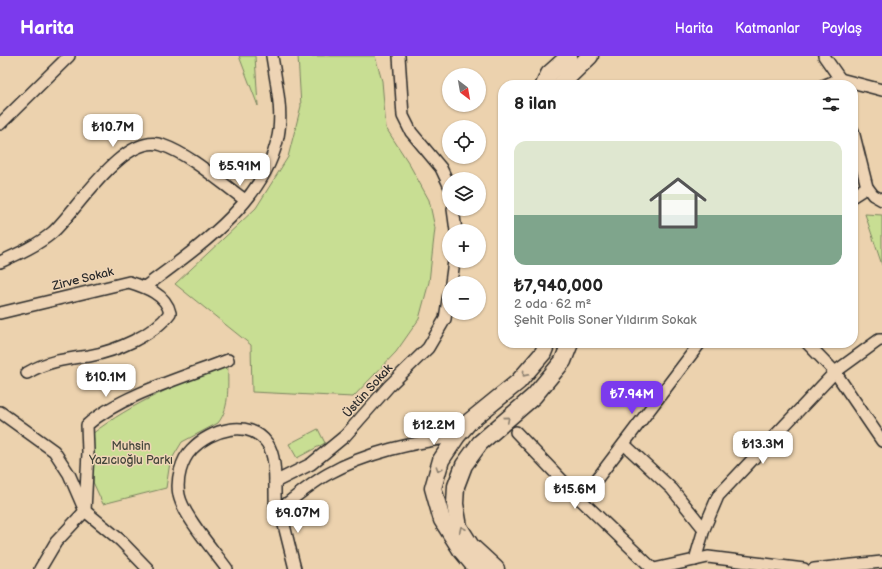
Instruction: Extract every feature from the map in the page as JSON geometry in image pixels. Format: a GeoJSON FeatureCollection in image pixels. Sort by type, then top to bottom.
{"type":"FeatureCollection","features":[{"type":"Feature","properties":{"kind":"street"},"geometry":{"type":"LineString","coordinates":[[0,124],[69,56]]}},
{"type":"Feature","properties":{"kind":"street"},"geometry":{"type":"LineString","coordinates":[[145,287],[187,255],[232,217],[265,175],[277,141],[279,112],[272,56]]}},
{"type":"Feature","properties":{"kind":"street"},"geometry":{"type":"LineString","coordinates":[[399,56],[403,116],[411,132],[443,172]]}},
{"type":"Feature","properties":{"kind":"street"},"geometry":{"type":"LineString","coordinates":[[546,80],[549,74],[569,56]]}},
{"type":"Feature","properties":{"kind":"street"},"geometry":{"type":"LineString","coordinates":[[565,80],[590,56]]}},
{"type":"Feature","properties":{"kind":"street"},"geometry":{"type":"LineString","coordinates":[[824,56],[840,80]]}},
{"type":"Feature","properties":{"kind":"street"},"geometry":{"type":"LineString","coordinates":[[858,85],[882,90]]}},
{"type":"Feature","properties":{"kind":"street"},"geometry":{"type":"LineString","coordinates":[[0,262],[26,250],[52,233],[119,158],[140,145],[160,144],[181,154],[245,200]]}},
{"type":"Feature","properties":{"kind":"street"},"geometry":{"type":"LineString","coordinates":[[858,151],[867,187],[873,195],[882,200]]}},
{"type":"Feature","properties":{"kind":"street"},"geometry":{"type":"LineString","coordinates":[[858,193],[867,187]]}},
{"type":"Feature","properties":{"kind":"street","name":"Zirve Sokak"},"geometry":{"type":"LineString","coordinates":[[0,313],[109,285],[129,282],[145,287],[160,296],[169,306],[170,313],[165,320],[147,334],[120,346],[91,355],[61,359],[40,365],[27,373]]}},
{"type":"Feature","properties":{"kind":"street","name":"Üstün Sokak"},"geometry":{"type":"LineString","coordinates":[[275,482],[311,464],[345,436],[389,386],[428,348],[444,320]]}},
{"type":"Feature","properties":{"kind":"street"},"geometry":{"type":"LineString","coordinates":[[695,560],[704,529],[718,496],[835,372],[879,340],[882,340]]}},
{"type":"Feature","properties":{"kind":"street"},"geometry":{"type":"LineString","coordinates":[[477,569],[461,550],[442,520],[433,488],[441,460],[457,436],[470,422],[518,382],[543,353],[545,348]]}},
{"type":"Feature","properties":{"kind":"street"},"geometry":{"type":"LineString","coordinates":[[496,569],[471,546],[459,527],[455,504],[456,486],[464,465],[480,443],[534,396],[563,361],[568,348]]}},
{"type":"Feature","properties":{"kind":"street"},"geometry":{"type":"LineString","coordinates":[[581,500],[696,348]]}},
{"type":"Feature","properties":{"kind":"street"},"geometry":{"type":"LineString","coordinates":[[813,348],[835,372],[882,441]]}},
{"type":"Feature","properties":{"kind":"street"},"geometry":{"type":"LineString","coordinates":[[40,569],[56,542],[85,511],[88,452],[87,425],[99,414],[144,393],[228,360]]}},
{"type":"Feature","properties":{"kind":"street"},"geometry":{"type":"LineString","coordinates":[[0,412],[54,451],[69,474],[85,511],[120,540],[148,569]]}},
{"type":"Feature","properties":{"kind":"street"},"geometry":{"type":"LineString","coordinates":[[227,569],[189,516],[179,495],[179,477],[183,460],[192,449],[207,438],[237,428],[249,430],[260,435],[268,444],[273,457],[275,482],[274,498],[276,512],[283,521],[295,569]]}},
{"type":"Feature","properties":{"kind":"street"},"geometry":{"type":"LineString","coordinates":[[516,432],[581,500],[653,569],[708,557],[804,569]]}},
{"type":"Feature","properties":{"kind":"street"},"geometry":{"type":"LineString","coordinates":[[276,512],[328,474],[361,459],[409,444],[457,436]]}},
{"type":"Feature","properties":{"kind":"street"},"geometry":{"type":"LineString","coordinates":[[624,444],[672,489],[704,529]]}},
{"type":"Feature","properties":{"kind":"street"},"geometry":{"type":"LineString","coordinates":[[814,569],[882,562]]}},
{"type":"Feature","properties":{"kind":"green space"},"geometry":{"type":"Polygon","coordinates":[[[239,56],[255,56],[258,106],[239,56]]]}},
{"type":"Feature","properties":{"kind":"green space"},"geometry":{"type":"Polygon","coordinates":[[[298,56],[375,56],[382,81],[386,128],[408,162],[429,200],[435,228],[429,282],[419,319],[396,352],[353,397],[252,392],[251,345],[175,284],[256,208],[288,157],[301,106],[298,56]]]}},
{"type":"Feature","properties":{"kind":"green space"},"geometry":{"type":"Polygon","coordinates":[[[865,214],[882,215],[882,265],[865,214]]]}},
{"type":"Feature","properties":{"kind":"green space","name":"Muhsin Yazıcıoğlu Parkı"},"geometry":{"type":"Polygon","coordinates":[[[228,364],[228,395],[222,417],[218,423],[182,442],[170,462],[166,488],[103,504],[93,482],[92,434],[124,412],[158,394],[228,364]]]}},
{"type":"Feature","properties":{"kind":"green space"},"geometry":{"type":"Polygon","coordinates":[[[318,429],[325,443],[297,458],[289,444],[318,429]]]}}]}
